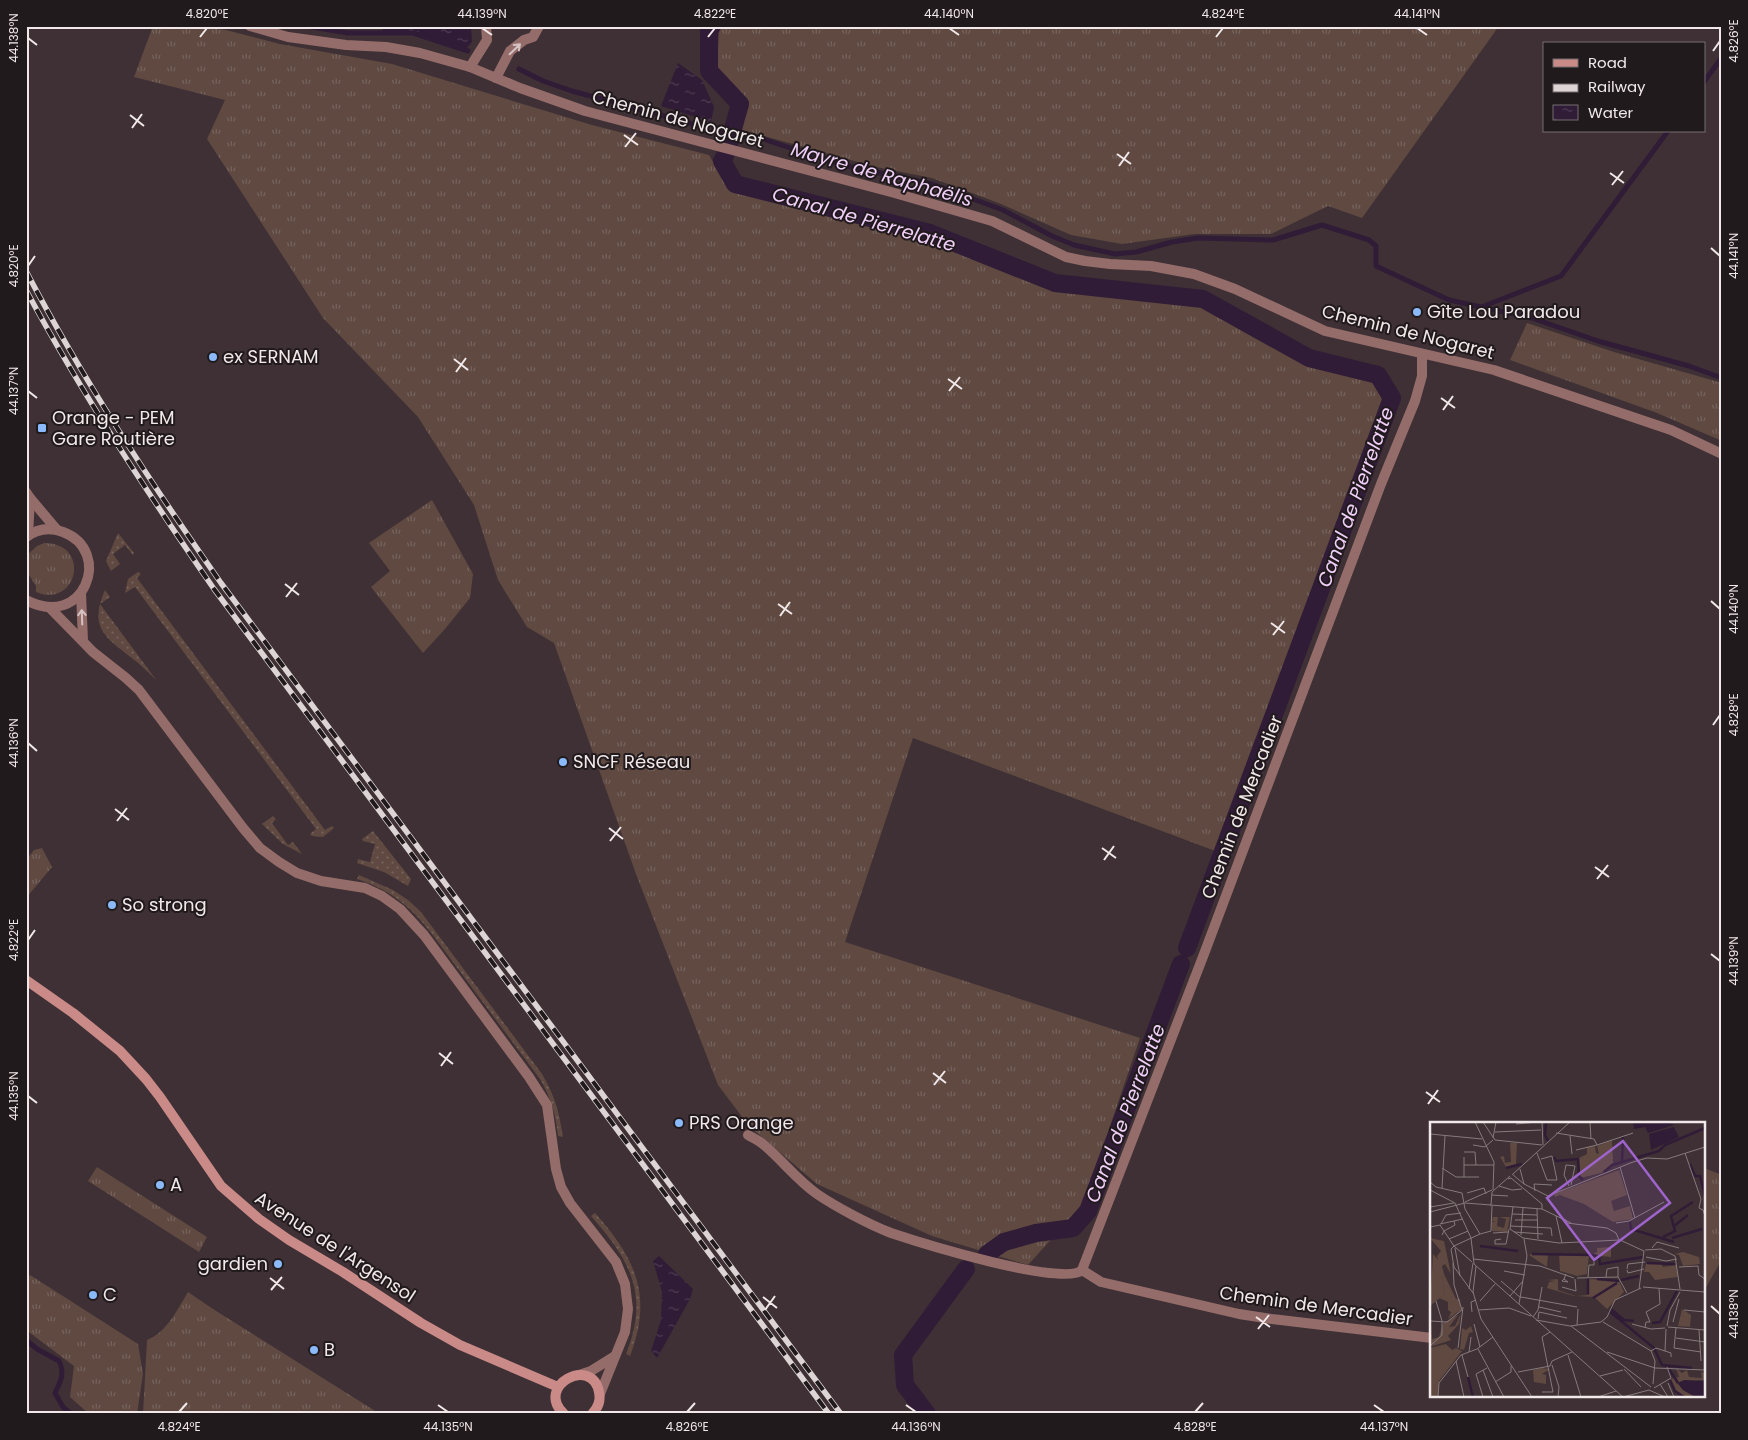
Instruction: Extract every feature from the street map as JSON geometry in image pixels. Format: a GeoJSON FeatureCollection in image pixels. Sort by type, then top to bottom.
{"type":"FeatureCollection","features":[{"type":"Feature","properties":{"kind":"street","name":"Chemin de Nogaret"},"geometry":{"type":"LineString","coordinates":[[250,26],[288,37],[346,45],[386,47],[420,53],[470,67],[559,103],[585,111],[950,208],[992,221],[1066,257],[1085,262],[1151,266],[1194,274],[1235,289],[1325,330],[1494,370],[1671,430],[1722,454]]}},
{"type":"Feature","properties":{"kind":"street"},"geometry":{"type":"LineString","coordinates":[[470,67],[487,40],[486,26]]}},
{"type":"Feature","properties":{"kind":"street"},"geometry":{"type":"LineString","coordinates":[[496,78],[510,51],[524,40],[533,37],[539,26]]}},
{"type":"Feature","properties":{"kind":"street","name":"Chemin de Mercadier"},"geometry":{"type":"LineString","coordinates":[[1422,354],[1422,376],[1414,401],[1082,1270],[1101,1282],[1239,1314],[1272,1320],[1430,1338]]}},
{"type":"Feature","properties":{"kind":"street"},"geometry":{"type":"LineString","coordinates":[[28,495],[57,530]]}},
{"type":"Feature","properties":{"kind":"street"},"geometry":{"type":"LineString","coordinates":[[28,495],[27,536],[47,529],[68,534],[78,541],[88,559],[88,576],[81,593],[83,641]]}},
{"type":"Feature","properties":{"kind":"street"},"geometry":{"type":"LineString","coordinates":[[26,600],[38,606],[50,608],[62,606],[72,601],[81,593]]}},
{"type":"Feature","properties":{"kind":"street"},"geometry":{"type":"LineString","coordinates":[[50,608],[93,652],[139,690],[260,848],[297,873],[321,881],[365,888],[382,896],[400,909],[424,935],[529,1077],[546,1105],[560,1188],[570,1204],[616,1262],[626,1284],[628,1309],[625,1332],[600,1394],[596,1413]]}},
{"type":"Feature","properties":{"kind":"street","name":"Avenue de l'Argensol"},"geometry":{"type":"LineString","coordinates":[[26,980],[73,1013],[120,1052],[146,1079],[221,1186],[259,1219],[289,1240],[460,1345],[558,1387]]}},
{"type":"Feature","properties":{"kind":"street"},"geometry":{"type":"LineString","coordinates":[[748,1135],[764,1144],[792,1173],[817,1194],[890,1232],[950,1252],[1037,1272],[1066,1274],[1080,1273],[1082,1270]]}},
{"type":"Feature","properties":{"kind":"street"},"geometry":{"type":"LineString","coordinates":[[564,1414],[556,1401],[558,1387],[567,1378],[592,1371],[616,1356]]}},
{"type":"Feature","properties":{"kind":"street"},"geometry":{"type":"LineString","coordinates":[[579,1375],[591,1380],[600,1394]]}},
{"type":"Feature","properties":{"kind":"green space"},"geometry":{"type":"Polygon","coordinates":[[[153,26],[190,26],[226,30],[280,44],[392,64],[592,125],[709,155],[729,189],[932,238],[1056,290],[1197,305],[1307,366],[1375,380],[1383,403],[1218,852],[913,738],[845,942],[1140,1038],[1084,1203],[1028,1265],[932,1236],[817,1184],[749,1126],[718,1085],[636,874],[554,643],[527,627],[498,580],[474,505],[418,417],[323,318],[207,139],[225,100],[134,77],[153,26]]]}},
{"type":"Feature","properties":{"kind":"green space"},"geometry":{"type":"Polygon","coordinates":[[[722,26],[1499,26],[1362,218],[1328,206],[1271,234],[1195,234],[1122,244],[1071,235],[1001,204],[932,178],[876,167],[739,129],[748,104],[717,69],[719,30],[722,26]]]}},
{"type":"Feature","properties":{"kind":"green space"},"geometry":{"type":"Polygon","coordinates":[[[1527,323],[1614,352],[1722,383],[1722,441],[1657,413],[1510,360],[1527,323]]]}},
{"type":"Feature","properties":{"kind":"green space"},"geometry":{"type":"Polygon","coordinates":[[[432,500],[473,574],[470,598],[423,653],[371,587],[390,571],[369,543],[432,500]]]}},
{"type":"Feature","properties":{"kind":"green space"},"geometry":{"type":"Polygon","coordinates":[[[118,533],[134,553],[133,555],[125,545],[113,554],[120,564],[111,571],[106,561],[118,533]]]}},
{"type":"Feature","properties":{"kind":"green space"},"geometry":{"type":"Polygon","coordinates":[[[44,543],[59,546],[69,553],[74,563],[74,574],[70,584],[62,592],[50,595],[36,592],[36,586],[29,575],[26,574],[26,556],[37,546],[44,543]]]}},
{"type":"Feature","properties":{"kind":"green space"},"geometry":{"type":"Polygon","coordinates":[[[138,572],[141,574],[137,578],[325,830],[332,826],[334,828],[323,837],[310,834],[316,829],[135,587],[125,593],[128,579],[138,572]]]}},
{"type":"Feature","properties":{"kind":"green space"},"geometry":{"type":"Polygon","coordinates":[[[105,590],[110,597],[100,604],[105,590]]]}},
{"type":"Feature","properties":{"kind":"green space"},"geometry":{"type":"Polygon","coordinates":[[[100,604],[157,681],[104,633],[98,615],[100,604]]]}},
{"type":"Feature","properties":{"kind":"green space"},"geometry":{"type":"Polygon","coordinates":[[[273,816],[276,819],[272,823],[288,845],[293,842],[302,854],[283,844],[262,824],[273,816]]]}},
{"type":"Feature","properties":{"kind":"green space"},"geometry":{"type":"Polygon","coordinates":[[[373,831],[411,879],[408,886],[384,872],[357,863],[358,859],[370,862],[375,844],[363,841],[362,839],[373,831]]]}},
{"type":"Feature","properties":{"kind":"green space"},"geometry":{"type":"Polygon","coordinates":[[[42,848],[52,867],[26,898],[26,860],[34,850],[42,848]]]}},
{"type":"Feature","properties":{"kind":"green space"},"geometry":{"type":"Polygon","coordinates":[[[359,875],[393,890],[421,912],[542,1074],[556,1104],[563,1137],[558,1136],[552,1107],[540,1079],[432,934],[416,915],[399,900],[357,879],[359,875]]]}},
{"type":"Feature","properties":{"kind":"green space"},"geometry":{"type":"Polygon","coordinates":[[[97,1167],[207,1237],[199,1252],[88,1181],[97,1167]]]}},
{"type":"Feature","properties":{"kind":"green space"},"geometry":{"type":"Polygon","coordinates":[[[1706,1169],[1722,1175],[1722,1259],[1706,1287],[1706,1169]]]}},
{"type":"Feature","properties":{"kind":"green space"},"geometry":{"type":"Polygon","coordinates":[[[595,1213],[621,1246],[636,1279],[640,1297],[640,1315],[637,1335],[630,1356],[626,1354],[633,1333],[636,1314],[636,1296],[632,1279],[626,1263],[605,1232],[591,1216],[595,1213]]]}},
{"type":"Feature","properties":{"kind":"green space"},"geometry":{"type":"Polygon","coordinates":[[[30,1275],[138,1344],[143,1374],[137,1414],[89,1414],[70,1397],[74,1366],[26,1330],[26,1281],[30,1275]]]}},
{"type":"Feature","properties":{"kind":"green space"},"geometry":{"type":"Polygon","coordinates":[[[188,1292],[380,1414],[143,1414],[147,1340],[166,1326],[188,1292]]]}},
{"type":"Feature","properties":{"kind":"water"},"geometry":{"type":"Polygon","coordinates":[[[384,26],[471,26],[472,42],[467,48],[411,31],[382,32],[384,26]]]}},
{"type":"Feature","properties":{"kind":"water"},"geometry":{"type":"Polygon","coordinates":[[[678,63],[702,80],[714,107],[711,122],[661,106],[678,63]]]}},
{"type":"Feature","properties":{"kind":"water"},"geometry":{"type":"Polygon","coordinates":[[[659,1256],[693,1289],[690,1299],[657,1358],[651,1351],[661,1320],[662,1292],[653,1261],[659,1256]]]}},
{"type":"Feature","properties":{"kind":"waterway","name":"Mayre de Raphaëlis"},"geometry":{"type":"LineString","coordinates":[[306,26],[348,33],[413,33],[468,51]]}},
{"type":"Feature","properties":{"kind":"waterway","name":"Canal de Pierrelatte"},"geometry":{"type":"LineString","coordinates":[[712,26],[709,30],[709,71],[740,104],[729,143]]}},
{"type":"Feature","properties":{"kind":"waterway"},"geometry":{"type":"LineString","coordinates":[[1706,79],[1722,57]]}},
{"type":"Feature","properties":{"kind":"waterway","name":"Mayre de Raphaëlis"},"geometry":{"type":"LineString","coordinates":[[519,69],[543,81],[572,91],[693,124]]}},
{"type":"Feature","properties":{"kind":"waterway","name":"Mayre de Raphaëlis"},"geometry":{"type":"LineString","coordinates":[[714,129],[757,139]]}},
{"type":"Feature","properties":{"kind":"waterway"},"geometry":{"type":"LineString","coordinates":[[1484,306],[1561,276],[1667,132]]}},
{"type":"Feature","properties":{"kind":"waterway","name":"Mayre de Raphaëlis"},"geometry":{"type":"LineString","coordinates":[[766,140],[842,165],[932,184],[1003,210],[1052,236],[1074,245],[1115,254],[1136,252],[1172,242],[1198,238],[1273,240],[1322,225],[1369,240],[1376,246],[1376,266],[1449,300],[1532,318],[1598,341],[1689,366],[1722,378]]}},
{"type":"Feature","properties":{"kind":"waterway","name":"Canal de Pierrelatte"},"geometry":{"type":"LineString","coordinates":[[725,156],[722,161],[735,184],[930,233],[1055,283],[1203,299],[1309,358],[1378,375],[1392,398],[1187,948]]}},
{"type":"Feature","properties":{"kind":"waterway","name":"Canal de Pierrelatte"},"geometry":{"type":"LineString","coordinates":[[987,1254],[1004,1242],[1036,1233],[1073,1228],[1088,1211],[1181,964]]}},
{"type":"Feature","properties":{"kind":"waterway","name":"Canal de Pierrelatte"},"geometry":{"type":"LineString","coordinates":[[927,1414],[905,1385],[903,1355],[966,1269]]}},
{"type":"Feature","properties":{"kind":"waterway"},"geometry":{"type":"LineString","coordinates":[[26,1340],[37,1349],[59,1361],[62,1369],[59,1385],[55,1393],[63,1407],[71,1414]]}},
{"type":"Feature","properties":{"kind":"railway"},"geometry":{"type":"LineString","coordinates":[[26,271],[94,391],[221,583],[841,1414]]}},
{"type":"Feature","properties":{"kind":"railway"},"geometry":{"type":"LineString","coordinates":[[26,290],[47,329],[116,442],[214,589],[829,1414]]}},
{"type":"Feature","properties":{"kind":"place","name":"Gîte Lou Paradou"},"geometry":{"type":"Point","coordinates":[1417,312]}},
{"type":"Feature","properties":{"kind":"place","name":"ex SERNAM"},"geometry":{"type":"Point","coordinates":[213,357]}},
{"type":"Feature","properties":{"kind":"place","name":"Orange - PEM Gare Routière"},"geometry":{"type":"Point","coordinates":[42,428]}},
{"type":"Feature","properties":{"kind":"place","name":"SNCF Réseau"},"geometry":{"type":"Point","coordinates":[563,762]}},
{"type":"Feature","properties":{"kind":"place","name":"So strong"},"geometry":{"type":"Point","coordinates":[112,905]}},
{"type":"Feature","properties":{"kind":"place","name":"PRS Orange"},"geometry":{"type":"Point","coordinates":[679,1123]}},
{"type":"Feature","properties":{"kind":"place","name":"A"},"geometry":{"type":"Point","coordinates":[160,1185]}},
{"type":"Feature","properties":{"kind":"place","name":"gardien"},"geometry":{"type":"Point","coordinates":[278,1264]}},
{"type":"Feature","properties":{"kind":"place","name":"C"},"geometry":{"type":"Point","coordinates":[93,1295]}},
{"type":"Feature","properties":{"kind":"place","name":"B"},"geometry":{"type":"Point","coordinates":[314,1350]}}]}
